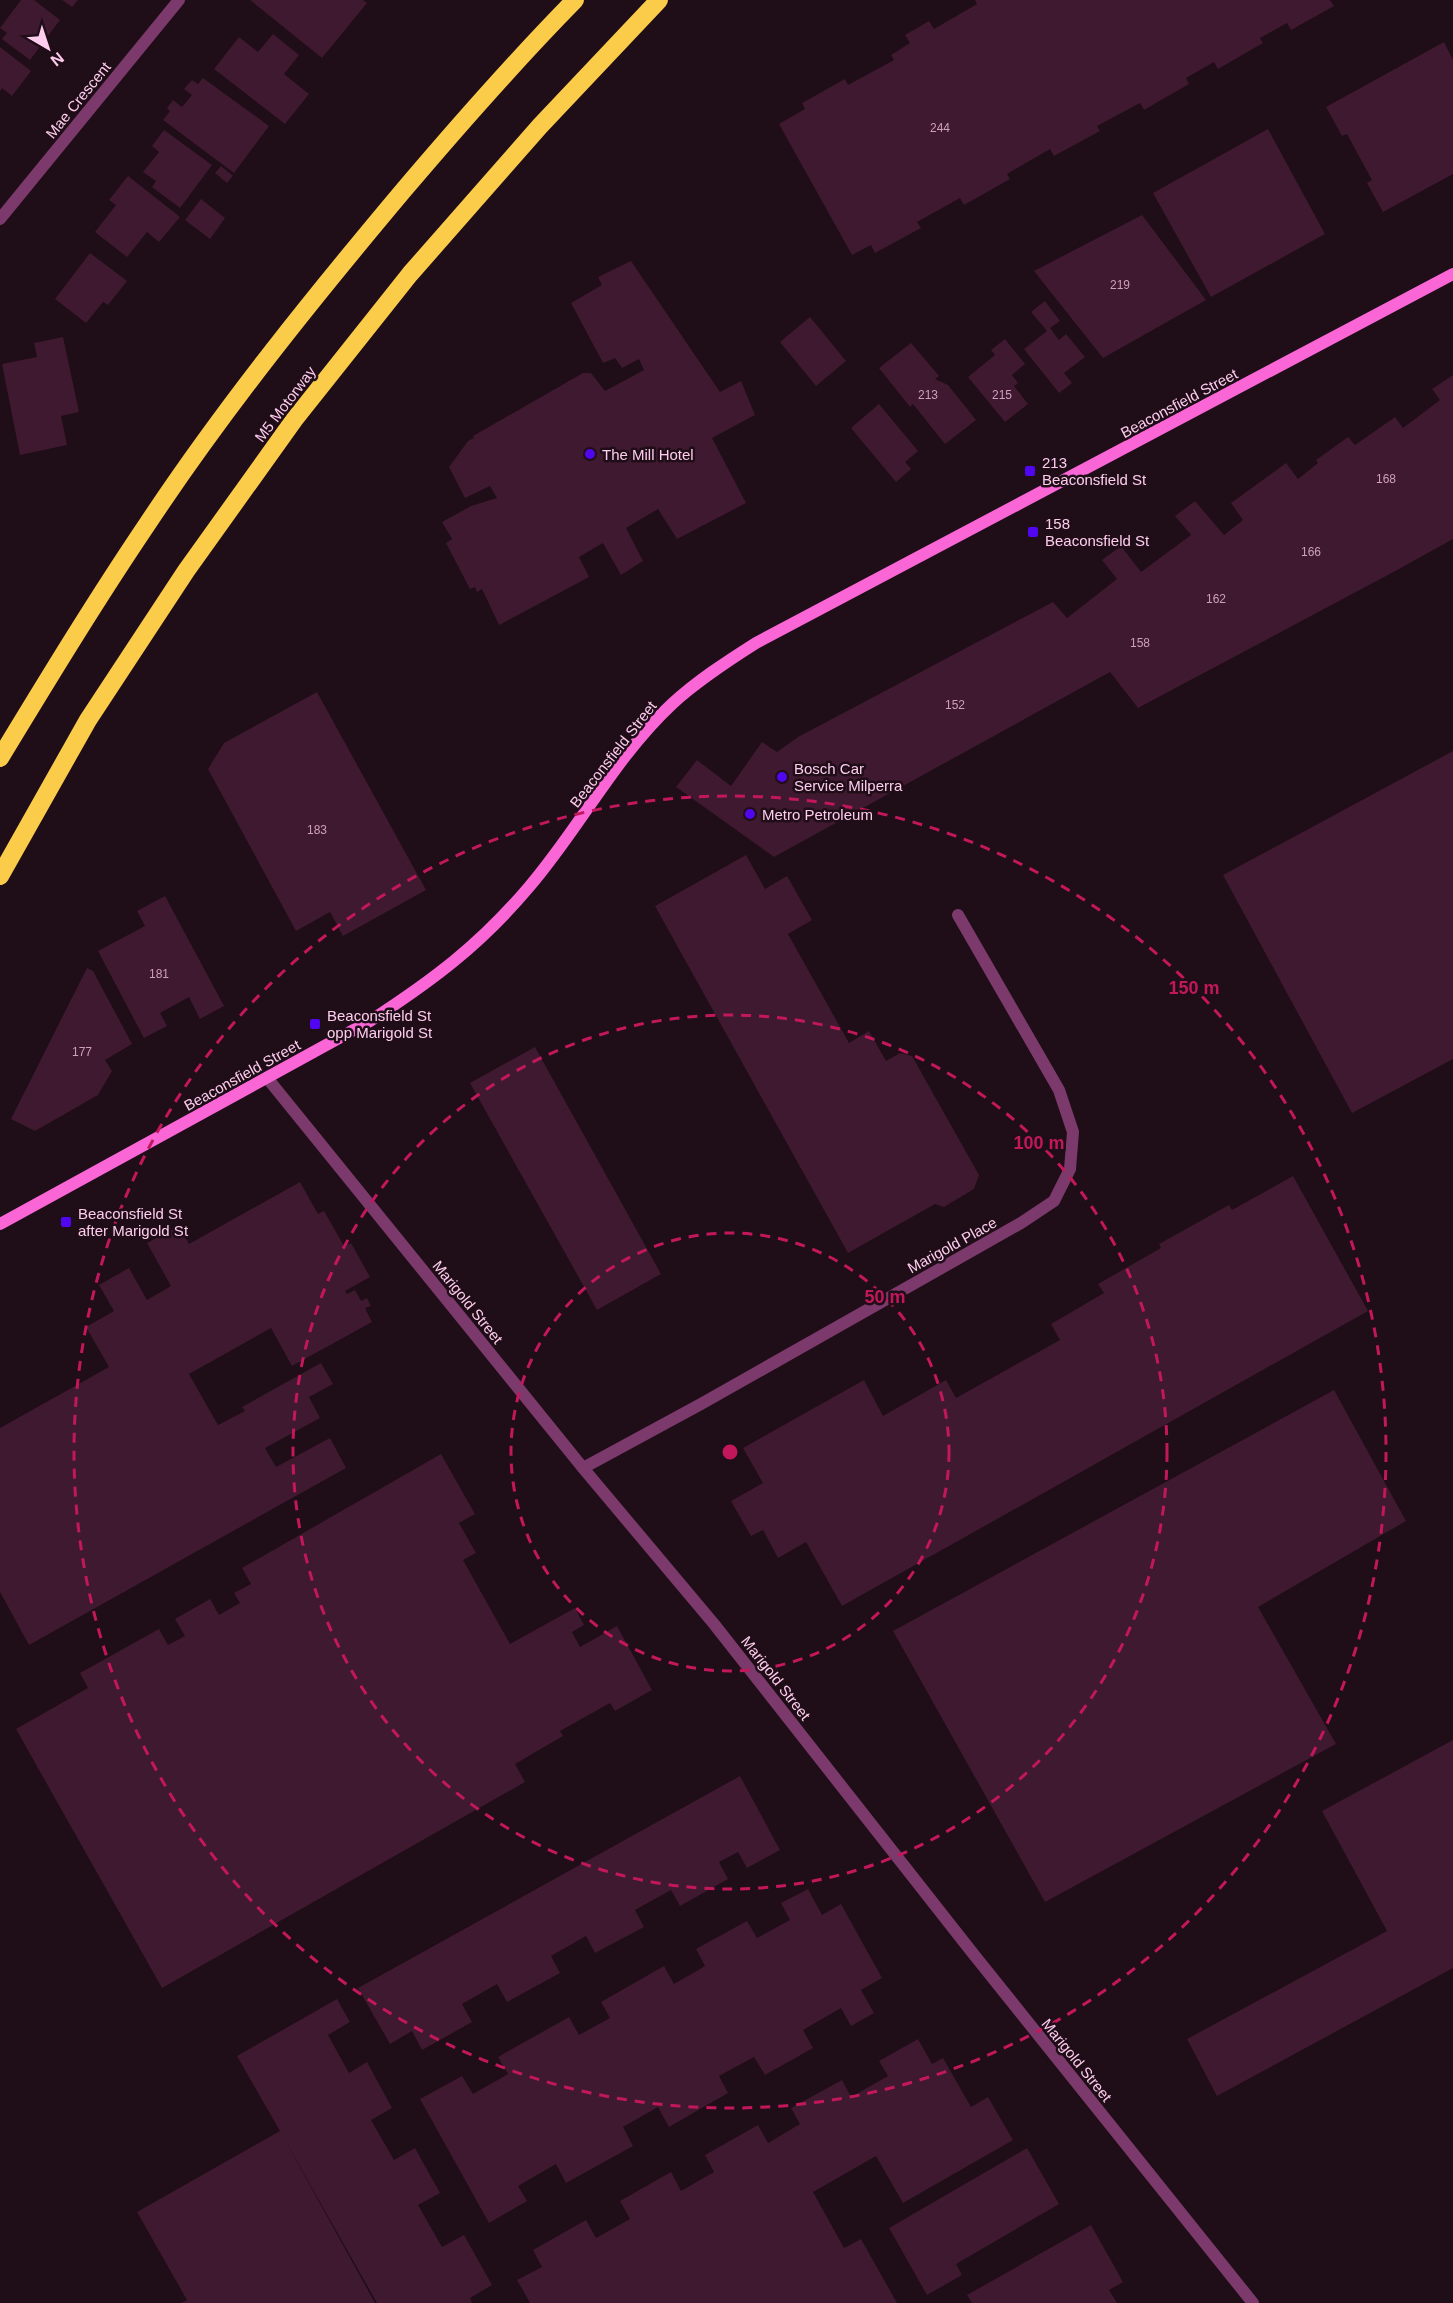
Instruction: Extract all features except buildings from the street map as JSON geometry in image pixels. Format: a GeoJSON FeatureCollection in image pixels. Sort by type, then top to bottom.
{"type":"FeatureCollection","features":[{"type":"Feature","properties":{"kind":"highway"},"geometry":{"type":"LineString","coordinates":[[0,758],[58,661],[149,521],[244,389],[335,272],[442,145],[575,0]]}},
{"type":"Feature","properties":{"kind":"highway","name":"M5 Motorway"},"geometry":{"type":"LineString","coordinates":[[0,876],[95,710],[186,571],[294,420],[410,274],[540,126],[659,0]]}},
{"type":"Feature","properties":{"kind":"main road","name":"Beaconsfield Street"},"geometry":{"type":"LineString","coordinates":[[0,1224],[370,1022],[424,986],[467,952],[500,921],[531,885],[636,744],[671,705],[712,671],[756,643],[1453,274]]}},
{"type":"Feature","properties":{"kind":"street","name":"Mae Crescent"},"geometry":{"type":"LineString","coordinates":[[0,219],[179,0]]}},
{"type":"Feature","properties":{"kind":"street","name":"Marigold Place"},"geometry":{"type":"LineString","coordinates":[[583,1468],[1021,1223],[1054,1201],[1070,1168],[1073,1132],[1059,1090],[958,915]]}},
{"type":"Feature","properties":{"kind":"street","name":"Marigold Street"},"geometry":{"type":"LineString","coordinates":[[267,1079],[583,1468],[714,1624],[971,1951],[1253,2303]]}},
{"type":"Feature","properties":{"kind":"place","name":"The Mill Hotel"},"geometry":{"type":"Point","coordinates":[590,454]}},
{"type":"Feature","properties":{"kind":"place","name":"213 Beaconsfield St"},"geometry":{"type":"Point","coordinates":[1030,471]}},
{"type":"Feature","properties":{"kind":"place","name":"158 Beaconsfield St"},"geometry":{"type":"Point","coordinates":[1033,532]}},
{"type":"Feature","properties":{"kind":"place","name":"Bosch Car Service Milperra"},"geometry":{"type":"Point","coordinates":[782,777]}},
{"type":"Feature","properties":{"kind":"place","name":"Metro Petroleum"},"geometry":{"type":"Point","coordinates":[750,814]}},
{"type":"Feature","properties":{"kind":"place","name":"Beaconsfield St opp Marigold St"},"geometry":{"type":"Point","coordinates":[315,1024]}},
{"type":"Feature","properties":{"kind":"place","name":"Beaconsfield St after Marigold St"},"geometry":{"type":"Point","coordinates":[66,1222]}}]}
